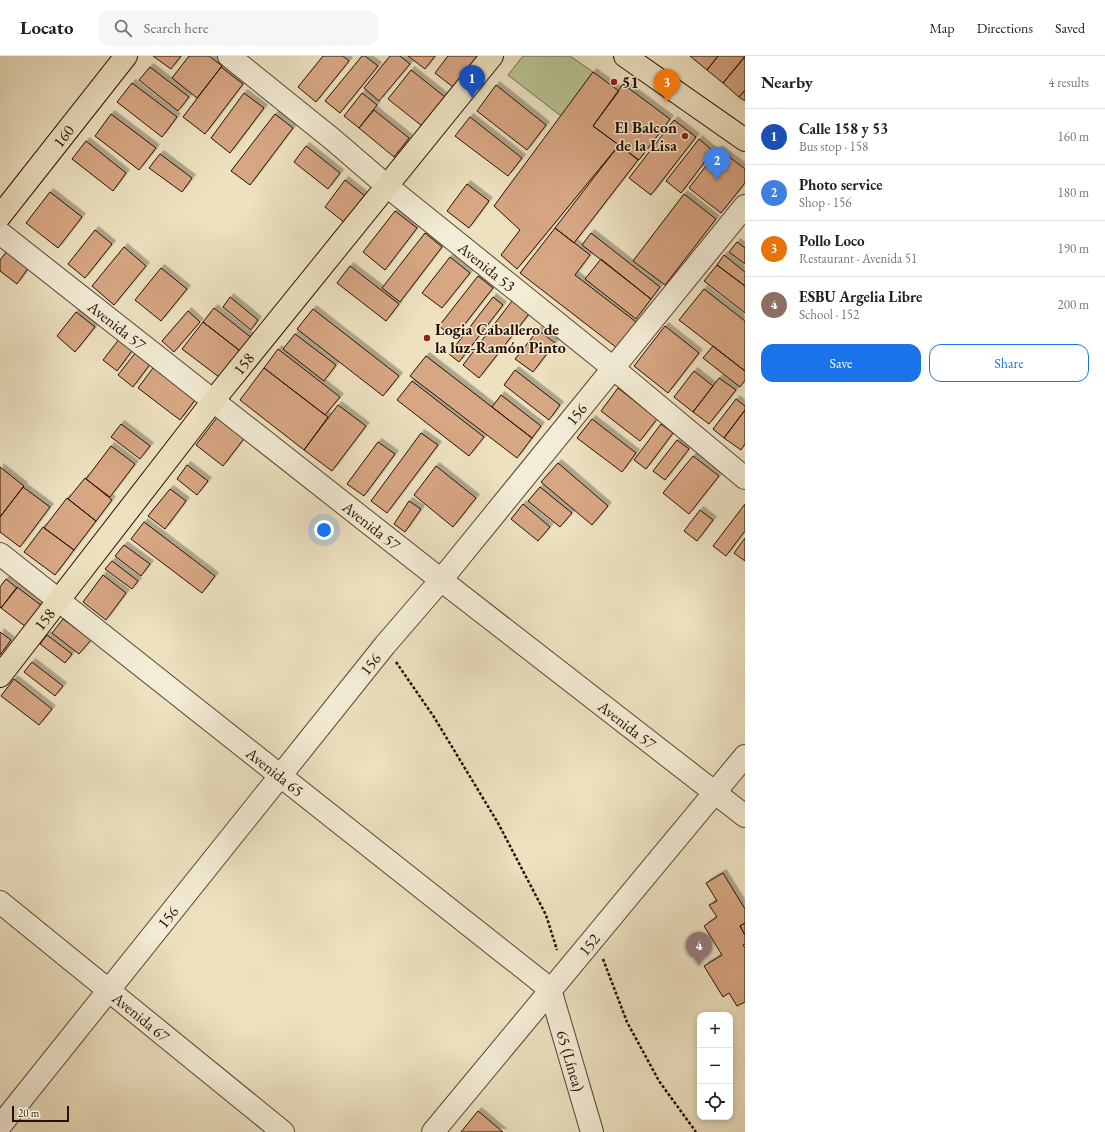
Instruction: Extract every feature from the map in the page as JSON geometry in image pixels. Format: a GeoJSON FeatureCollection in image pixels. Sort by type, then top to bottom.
{"type":"FeatureCollection","features":[{"type":"Feature","properties":{"kind":"main road","name":"160"},"geometry":{"type":"LineString","coordinates":[[0,216],[126,56]]}},
{"type":"Feature","properties":{"kind":"main road","name":"158"},"geometry":{"type":"LineString","coordinates":[[0,676],[213,400],[492,56]]}},
{"type":"Feature","properties":{"kind":"main road"},"geometry":{"type":"LineString","coordinates":[[625,56],[745,140]]}},
{"type":"Feature","properties":{"kind":"street","name":"Avenida 53"},"geometry":{"type":"LineString","coordinates":[[229,56],[332,138],[387,186],[613,368],[745,478]]}},
{"type":"Feature","properties":{"kind":"street","name":"156"},"geometry":{"type":"LineString","coordinates":[[0,1126],[385,645],[441,580],[745,206]]}},
{"type":"Feature","properties":{"kind":"street","name":"Avenida 57"},"geometry":{"type":"LineString","coordinates":[[0,233],[441,580],[745,816]]}},
{"type":"Feature","properties":{"kind":"street","name":"Avenida 65"},"geometry":{"type":"LineString","coordinates":[[0,554],[550,989]]}},
{"type":"Feature","properties":{"kind":"street","name":"152"},"geometry":{"type":"LineString","coordinates":[[433,1132],[550,989],[745,756]]}},
{"type":"Feature","properties":{"kind":"street","name":"Avenida 67"},"geometry":{"type":"LineString","coordinates":[[0,902],[283,1132]]}},
{"type":"Feature","properties":{"kind":"street","name":"65 (Línea)"},"geometry":{"type":"LineString","coordinates":[[550,989],[592,1132]]}},
{"type":"Feature","properties":{"kind":"path"},"geometry":{"type":"LineString","coordinates":[[385,645],[434,717],[498,823],[546,915],[564,973]]}},
{"type":"Feature","properties":{"kind":"path"},"geometry":{"type":"LineString","coordinates":[[595,936],[627,1022],[659,1081],[696,1132]]}},
{"type":"Feature","properties":{"kind":"green space"},"geometry":{"type":"Polygon","coordinates":[[[523,56],[570,56],[593,72],[561,116],[508,75],[523,56]]]}},
{"type":"Feature","properties":{"kind":"building"},"geometry":{"type":"Polygon","coordinates":[[[153,56],[181,56],[171,69],[153,56]]]}},
{"type":"Feature","properties":{"kind":"building"},"geometry":{"type":"Polygon","coordinates":[[[189,56],[209,56],[222,66],[197,98],[172,78],[189,56]]]}},
{"type":"Feature","properties":{"kind":"building"},"geometry":{"type":"Polygon","coordinates":[[[323,56],[343,56],[349,61],[316,102],[298,87],[323,56]]]}},
{"type":"Feature","properties":{"kind":"building"},"geometry":{"type":"Polygon","coordinates":[[[362,56],[365,56],[378,66],[340,113],[325,101],[362,56]]]}},
{"type":"Feature","properties":{"kind":"building"},"geometry":{"type":"Polygon","coordinates":[[[390,56],[400,56],[410,64],[379,101],[364,88],[390,56]]]}},
{"type":"Feature","properties":{"kind":"building"},"geometry":{"type":"Polygon","coordinates":[[[408,56],[435,56],[425,69],[408,56]]]}},
{"type":"Feature","properties":{"kind":"building"},"geometry":{"type":"Polygon","coordinates":[[[448,56],[479,56],[453,87],[435,73],[448,56]]]}},
{"type":"Feature","properties":{"kind":"building"},"geometry":{"type":"Polygon","coordinates":[[[690,56],[718,56],[707,70],[690,56]]]}},
{"type":"Feature","properties":{"kind":"building"},"geometry":{"type":"Polygon","coordinates":[[[718,56],[745,56],[723,83],[707,70],[718,56]]]}},
{"type":"Feature","properties":{"kind":"building"},"geometry":{"type":"Polygon","coordinates":[[[745,57],[745,90],[739,97],[723,83],[745,57]]]}},
{"type":"Feature","properties":{"kind":"building"},"geometry":{"type":"Polygon","coordinates":[[[150,67],[189,97],[178,111],[139,80],[150,67]]]}},
{"type":"Feature","properties":{"kind":"building"},"geometry":{"type":"Polygon","coordinates":[[[221,67],[243,84],[205,134],[183,117],[221,67]]]}},
{"type":"Feature","properties":{"kind":"building"},"geometry":{"type":"Polygon","coordinates":[[[411,70],[445,97],[422,126],[388,99],[411,70]]]}},
{"type":"Feature","properties":{"kind":"building"},"geometry":{"type":"Polygon","coordinates":[[[593,72],[619,91],[593,126],[619,145],[517,269],[501,255],[520,230],[494,206],[593,72]]]}},
{"type":"Feature","properties":{"kind":"building"},"geometry":{"type":"Polygon","coordinates":[[[132,83],[177,117],[162,137],[117,102],[132,83]]]}},
{"type":"Feature","properties":{"kind":"building"},"geometry":{"type":"Polygon","coordinates":[[[623,84],[670,119],[639,160],[593,126],[623,84]]]}},
{"type":"Feature","properties":{"kind":"building"},"geometry":{"type":"Polygon","coordinates":[[[496,85],[546,125],[527,150],[477,111],[496,85]]]}},
{"type":"Feature","properties":{"kind":"building"},"geometry":{"type":"Polygon","coordinates":[[[745,90],[745,101],[739,97],[745,90]]]}},
{"type":"Feature","properties":{"kind":"building"},"geometry":{"type":"Polygon","coordinates":[[[244,93],[264,108],[230,153],[211,138],[244,93]]]}},
{"type":"Feature","properties":{"kind":"building"},"geometry":{"type":"Polygon","coordinates":[[[362,93],[377,105],[359,128],[344,116],[362,93]]]}},
{"type":"Feature","properties":{"kind":"building"},"geometry":{"type":"Polygon","coordinates":[[[374,110],[409,138],[394,157],[359,128],[374,110]]]}},
{"type":"Feature","properties":{"kind":"building"},"geometry":{"type":"Polygon","coordinates":[[[111,114],[156,148],[139,170],[95,136],[111,114]]]}},
{"type":"Feature","properties":{"kind":"building"},"geometry":{"type":"Polygon","coordinates":[[[275,114],[293,128],[250,185],[231,171],[275,114]]]}},
{"type":"Feature","properties":{"kind":"building"},"geometry":{"type":"Polygon","coordinates":[[[470,117],[522,158],[508,176],[455,136],[470,117]]]}},
{"type":"Feature","properties":{"kind":"building"},"geometry":{"type":"Polygon","coordinates":[[[674,120],[696,137],[651,195],[629,178],[674,120]]]}},
{"type":"Feature","properties":{"kind":"building"},"geometry":{"type":"Polygon","coordinates":[[[699,139],[713,151],[681,193],[666,181],[699,139]]]}},
{"type":"Feature","properties":{"kind":"building"},"geometry":{"type":"Polygon","coordinates":[[[86,141],[126,173],[113,191],[72,159],[86,141]]]}},
{"type":"Feature","properties":{"kind":"building"},"geometry":{"type":"Polygon","coordinates":[[[619,145],[638,160],[574,243],[555,228],[619,145]]]}},
{"type":"Feature","properties":{"kind":"building"},"geometry":{"type":"Polygon","coordinates":[[[306,146],[340,173],[328,189],[294,162],[306,146]]]}},
{"type":"Feature","properties":{"kind":"building"},"geometry":{"type":"Polygon","coordinates":[[[719,149],[745,169],[745,183],[721,213],[689,188],[719,149]]]}},
{"type":"Feature","properties":{"kind":"building"},"geometry":{"type":"Polygon","coordinates":[[[160,154],[192,178],[182,192],[149,168],[160,154]]]}},
{"type":"Feature","properties":{"kind":"building"},"geometry":{"type":"Polygon","coordinates":[[[345,180],[365,196],[345,223],[325,207],[345,180]]]}},
{"type":"Feature","properties":{"kind":"building"},"geometry":{"type":"Polygon","coordinates":[[[467,184],[489,201],[469,228],[447,211],[467,184]]]}},
{"type":"Feature","properties":{"kind":"building"},"geometry":{"type":"Polygon","coordinates":[[[50,192],[82,217],[58,248],[26,223],[50,192]]]}},
{"type":"Feature","properties":{"kind":"building"},"geometry":{"type":"Polygon","coordinates":[[[684,194],[716,219],[665,285],[633,261],[684,194]]]}},
{"type":"Feature","properties":{"kind":"building"},"geometry":{"type":"Polygon","coordinates":[[[395,211],[417,228],[385,270],[363,252],[395,211]]]}},
{"type":"Feature","properties":{"kind":"building"},"geometry":{"type":"Polygon","coordinates":[[[555,228],[590,255],[575,275],[636,322],[617,348],[520,273],[555,228]]]}},
{"type":"Feature","properties":{"kind":"building"},"geometry":{"type":"Polygon","coordinates":[[[95,230],[112,244],[85,278],[68,264],[95,230]]]}},
{"type":"Feature","properties":{"kind":"building"},"geometry":{"type":"Polygon","coordinates":[[[425,233],[442,247],[400,302],[382,288],[425,233]]]}},
{"type":"Feature","properties":{"kind":"building"},"geometry":{"type":"Polygon","coordinates":[[[591,233],[660,287],[651,299],[582,245],[591,233]]]}},
{"type":"Feature","properties":{"kind":"building"},"geometry":{"type":"Polygon","coordinates":[[[737,242],[745,248],[745,264],[729,252],[737,242]]]}},
{"type":"Feature","properties":{"kind":"building"},"geometry":{"type":"Polygon","coordinates":[[[124,247],[146,266],[114,305],[92,286],[124,247]]]}},
{"type":"Feature","properties":{"kind":"building"},"geometry":{"type":"Polygon","coordinates":[[[8,250],[29,267],[17,284],[0,271],[0,260],[8,250]]]}},
{"type":"Feature","properties":{"kind":"building"},"geometry":{"type":"Polygon","coordinates":[[[724,255],[745,272],[745,286],[717,265],[724,255]]]}},
{"type":"Feature","properties":{"kind":"building"},"geometry":{"type":"Polygon","coordinates":[[[450,257],[470,273],[442,308],[422,293],[450,257]]]}},
{"type":"Feature","properties":{"kind":"building"},"geometry":{"type":"Polygon","coordinates":[[[601,259],[651,299],[636,319],[585,279],[601,259]]]}},
{"type":"Feature","properties":{"kind":"building"},"geometry":{"type":"Polygon","coordinates":[[[717,265],[745,286],[745,313],[704,281],[717,265]]]}},
{"type":"Feature","properties":{"kind":"building"},"geometry":{"type":"Polygon","coordinates":[[[350,266],[399,304],[386,321],[337,283],[350,266]]]}},
{"type":"Feature","properties":{"kind":"building"},"geometry":{"type":"Polygon","coordinates":[[[161,268],[187,289],[161,321],[135,300],[161,268]]]}},
{"type":"Feature","properties":{"kind":"building"},"geometry":{"type":"Polygon","coordinates":[[[478,276],[493,288],[454,338],[439,326],[478,276]]]}},
{"type":"Feature","properties":{"kind":"building"},"geometry":{"type":"Polygon","coordinates":[[[704,289],[745,321],[745,371],[679,320],[704,289]]]}},
{"type":"Feature","properties":{"kind":"building"},"geometry":{"type":"Polygon","coordinates":[[[230,297],[258,320],[251,330],[223,307],[230,297]]]}},
{"type":"Feature","properties":{"kind":"building"},"geometry":{"type":"Polygon","coordinates":[[[493,297],[503,305],[459,362],[449,354],[493,297]]]}},
{"type":"Feature","properties":{"kind":"building"},"geometry":{"type":"Polygon","coordinates":[[[512,301],[529,314],[479,378],[463,365],[512,301]]]}},
{"type":"Feature","properties":{"kind":"building"},"geometry":{"type":"Polygon","coordinates":[[[214,308],[253,339],[243,353],[203,322],[214,308]]]}},
{"type":"Feature","properties":{"kind":"building"},"geometry":{"type":"Polygon","coordinates":[[[313,309],[399,376],[383,396],[297,329],[313,309]]]}},
{"type":"Feature","properties":{"kind":"building"},"geometry":{"type":"Polygon","coordinates":[[[188,311],[200,322],[174,352],[162,341],[188,311]]]}},
{"type":"Feature","properties":{"kind":"building"},"geometry":{"type":"Polygon","coordinates":[[[76,312],[95,327],[75,352],[57,336],[76,312]]]}},
{"type":"Feature","properties":{"kind":"building"},"geometry":{"type":"Polygon","coordinates":[[[203,322],[240,351],[219,377],[182,349],[203,322]]]}},
{"type":"Feature","properties":{"kind":"building"},"geometry":{"type":"Polygon","coordinates":[[[665,326],[699,353],[668,393],[634,366],[665,326]]]}},
{"type":"Feature","properties":{"kind":"building"},"geometry":{"type":"Polygon","coordinates":[[[538,330],[555,343],[533,372],[515,359],[538,330]]]}},
{"type":"Feature","properties":{"kind":"building"},"geometry":{"type":"Polygon","coordinates":[[[295,334],[336,365],[324,381],[283,349],[295,334]]]}},
{"type":"Feature","properties":{"kind":"building"},"geometry":{"type":"Polygon","coordinates":[[[120,338],[134,348],[117,371],[103,360],[120,338]]]}},
{"type":"Feature","properties":{"kind":"building"},"geometry":{"type":"Polygon","coordinates":[[[713,346],[745,371],[745,380],[740,387],[703,358],[713,346]]]}},
{"type":"Feature","properties":{"kind":"building"},"geometry":{"type":"Polygon","coordinates":[[[278,349],[340,397],[325,415],[264,368],[278,349]]]}},
{"type":"Feature","properties":{"kind":"building"},"geometry":{"type":"Polygon","coordinates":[[[136,352],[151,363],[133,387],[118,375],[136,352]]]}},
{"type":"Feature","properties":{"kind":"building"},"geometry":{"type":"Polygon","coordinates":[[[426,356],[532,438],[517,458],[410,376],[426,356]]]}},
{"type":"Feature","properties":{"kind":"building"},"geometry":{"type":"Polygon","coordinates":[[[153,368],[195,400],[180,420],[138,388],[153,368]]]}},
{"type":"Feature","properties":{"kind":"building"},"geometry":{"type":"Polygon","coordinates":[[[264,368],[328,417],[304,450],[240,400],[264,368]]]}},
{"type":"Feature","properties":{"kind":"building"},"geometry":{"type":"Polygon","coordinates":[[[515,370],[560,405],[549,420],[504,385],[515,370]]]}},
{"type":"Feature","properties":{"kind":"building"},"geometry":{"type":"Polygon","coordinates":[[[694,371],[713,386],[693,412],[674,397],[694,371]]]}},
{"type":"Feature","properties":{"kind":"building"},"geometry":{"type":"Polygon","coordinates":[[[719,378],[736,390],[709,424],[693,412],[719,378]]]}},
{"type":"Feature","properties":{"kind":"building"},"geometry":{"type":"Polygon","coordinates":[[[412,381],[484,437],[469,456],[397,400],[412,381]]]}},
{"type":"Feature","properties":{"kind":"building"},"geometry":{"type":"Polygon","coordinates":[[[618,388],[657,419],[640,441],[601,411],[618,388]]]}},
{"type":"Feature","properties":{"kind":"building"},"geometry":{"type":"Polygon","coordinates":[[[501,395],[541,426],[532,438],[492,407],[501,395]]]}},
{"type":"Feature","properties":{"kind":"building"},"geometry":{"type":"Polygon","coordinates":[[[736,399],[745,406],[745,410],[724,438],[713,429],[736,399]]]}},
{"type":"Feature","properties":{"kind":"building"},"geometry":{"type":"Polygon","coordinates":[[[338,405],[366,426],[332,471],[304,450],[338,405]]]}},
{"type":"Feature","properties":{"kind":"building"},"geometry":{"type":"Polygon","coordinates":[[[745,410],[745,444],[741,450],[724,438],[745,410]]]}},
{"type":"Feature","properties":{"kind":"building"},"geometry":{"type":"Polygon","coordinates":[[[219,415],[246,436],[223,466],[196,445],[219,415]]]}},
{"type":"Feature","properties":{"kind":"building"},"geometry":{"type":"Polygon","coordinates":[[[592,419],[636,453],[622,472],[577,438],[592,419]]]}},
{"type":"Feature","properties":{"kind":"building"},"geometry":{"type":"Polygon","coordinates":[[[121,424],[150,446],[140,459],[111,437],[121,424]]]}},
{"type":"Feature","properties":{"kind":"building"},"geometry":{"type":"Polygon","coordinates":[[[661,424],[673,433],[646,469],[634,460],[661,424]]]}},
{"type":"Feature","properties":{"kind":"building"},"geometry":{"type":"Polygon","coordinates":[[[421,433],[438,445],[387,513],[371,501],[421,433]]]}},
{"type":"Feature","properties":{"kind":"building"},"geometry":{"type":"Polygon","coordinates":[[[677,440],[689,449],[665,480],[653,471],[677,440]]]}},
{"type":"Feature","properties":{"kind":"building"},"geometry":{"type":"Polygon","coordinates":[[[378,442],[395,454],[364,496],[347,484],[378,442]]]}},
{"type":"Feature","properties":{"kind":"building"},"geometry":{"type":"Polygon","coordinates":[[[111,446],[135,464],[110,497],[86,479],[111,446]]]}},
{"type":"Feature","properties":{"kind":"building"},"geometry":{"type":"Polygon","coordinates":[[[693,456],[719,476],[689,514],[663,493],[693,456]]]}},
{"type":"Feature","properties":{"kind":"building"},"geometry":{"type":"Polygon","coordinates":[[[558,463],[608,506],[592,525],[541,482],[558,463]]]}},
{"type":"Feature","properties":{"kind":"building"},"geometry":{"type":"Polygon","coordinates":[[[187,465],[208,481],[197,495],[177,479],[187,465]]]}},
{"type":"Feature","properties":{"kind":"building"},"geometry":{"type":"Polygon","coordinates":[[[436,466],[476,498],[453,527],[414,495],[436,466]]]}},
{"type":"Feature","properties":{"kind":"building"},"geometry":{"type":"Polygon","coordinates":[[[0,467],[24,486],[0,517],[0,467]]]}},
{"type":"Feature","properties":{"kind":"building"},"geometry":{"type":"Polygon","coordinates":[[[85,478],[112,500],[96,521],[68,499],[85,478]]]}},
{"type":"Feature","properties":{"kind":"building"},"geometry":{"type":"Polygon","coordinates":[[[23,487],[50,507],[20,547],[0,532],[0,517],[23,487]]]}},
{"type":"Feature","properties":{"kind":"building"},"geometry":{"type":"Polygon","coordinates":[[[540,487],[572,513],[560,527],[528,501],[540,487]]]}},
{"type":"Feature","properties":{"kind":"building"},"geometry":{"type":"Polygon","coordinates":[[[170,489],[186,501],[165,529],[148,516],[170,489]]]}},
{"type":"Feature","properties":{"kind":"building"},"geometry":{"type":"Polygon","coordinates":[[[67,498],[96,521],[74,550],[44,528],[67,498]]]}},
{"type":"Feature","properties":{"kind":"building"},"geometry":{"type":"Polygon","coordinates":[[[409,501],[421,509],[405,532],[394,524],[409,501]]]}},
{"type":"Feature","properties":{"kind":"building"},"geometry":{"type":"Polygon","coordinates":[[[523,504],[550,527],[538,541],[511,519],[523,504]]]}},
{"type":"Feature","properties":{"kind":"building"},"geometry":{"type":"Polygon","coordinates":[[[745,504],[745,531],[726,556],[713,546],[745,504]]]}},
{"type":"Feature","properties":{"kind":"building"},"geometry":{"type":"Polygon","coordinates":[[[700,510],[713,520],[697,541],[684,531],[700,510]]]}},
{"type":"Feature","properties":{"kind":"building"},"geometry":{"type":"Polygon","coordinates":[[[144,522],[215,576],[202,593],[131,539],[144,522]]]}},
{"type":"Feature","properties":{"kind":"building"},"geometry":{"type":"Polygon","coordinates":[[[43,527],[74,550],[55,575],[24,552],[43,527]]]}},
{"type":"Feature","properties":{"kind":"building"},"geometry":{"type":"Polygon","coordinates":[[[745,538],[745,561],[734,553],[745,538]]]}},
{"type":"Feature","properties":{"kind":"building"},"geometry":{"type":"Polygon","coordinates":[[[124,545],[150,564],[141,576],[115,556],[124,545]]]}},
{"type":"Feature","properties":{"kind":"building"},"geometry":{"type":"Polygon","coordinates":[[[112,561],[138,581],[132,589],[105,569],[112,561]]]}},
{"type":"Feature","properties":{"kind":"building"},"geometry":{"type":"Polygon","coordinates":[[[103,575],[126,593],[106,620],[83,602],[103,575]]]}},
{"type":"Feature","properties":{"kind":"building"},"geometry":{"type":"Polygon","coordinates":[[[6,579],[17,588],[1,608],[0,587],[6,579]]]}},
{"type":"Feature","properties":{"kind":"building"},"geometry":{"type":"Polygon","coordinates":[[[17,587],[42,606],[26,627],[1,608],[17,587]]]}},
{"type":"Feature","properties":{"kind":"building"},"geometry":{"type":"Polygon","coordinates":[[[63,619],[91,640],[79,654],[52,633],[63,619]]]}},
{"type":"Feature","properties":{"kind":"building"},"geometry":{"type":"Polygon","coordinates":[[[0,632],[11,640],[0,655],[0,632]]]}},
{"type":"Feature","properties":{"kind":"building"},"geometry":{"type":"Polygon","coordinates":[[[47,635],[72,654],[65,663],[40,644],[47,635]]]}},
{"type":"Feature","properties":{"kind":"building"},"geometry":{"type":"Polygon","coordinates":[[[32,662],[63,686],[55,696],[24,672],[32,662]]]}},
{"type":"Feature","properties":{"kind":"building"},"geometry":{"type":"Polygon","coordinates":[[[14,679],[52,709],[39,725],[1,696],[14,679]]]}},
{"type":"Feature","properties":{"kind":"building"},"geometry":{"type":"Polygon","coordinates":[[[723,873],[745,909],[745,923],[740,926],[745,935],[745,944],[743,945],[745,948],[745,1002],[737,1006],[729,993],[723,997],[704,966],[722,955],[704,926],[717,917],[709,905],[717,901],[706,883],[723,873]]]}},
{"type":"Feature","properties":{"kind":"building"},"geometry":{"type":"Polygon","coordinates":[[[745,923],[745,935],[740,926],[745,923]]]}},
{"type":"Feature","properties":{"kind":"building"},"geometry":{"type":"Polygon","coordinates":[[[478,1111],[503,1132],[461,1132],[478,1111]]]}},
{"type":"Feature","properties":{"kind":"place","name":"51"},"geometry":{"type":"Point","coordinates":[614,82]}},
{"type":"Feature","properties":{"kind":"place","name":"Calle 158 y 53"},"geometry":{"type":"Point","coordinates":[472,98]}},
{"type":"Feature","properties":{"kind":"place","name":"Pollo Loco"},"geometry":{"type":"Point","coordinates":[667,102]}},
{"type":"Feature","properties":{"kind":"place","name":"El Balcon de la Lisa"},"geometry":{"type":"Point","coordinates":[685,136]}},
{"type":"Feature","properties":{"kind":"place","name":"Photo service"},"geometry":{"type":"Point","coordinates":[717,180]}},
{"type":"Feature","properties":{"kind":"place","name":"Logia Caballero de la luz-Ramón Pinto"},"geometry":{"type":"Point","coordinates":[427,338]}},
{"type":"Feature","properties":{"kind":"place","name":"ESBU Argelia Libre"},"geometry":{"type":"Point","coordinates":[699,965]}}]}
